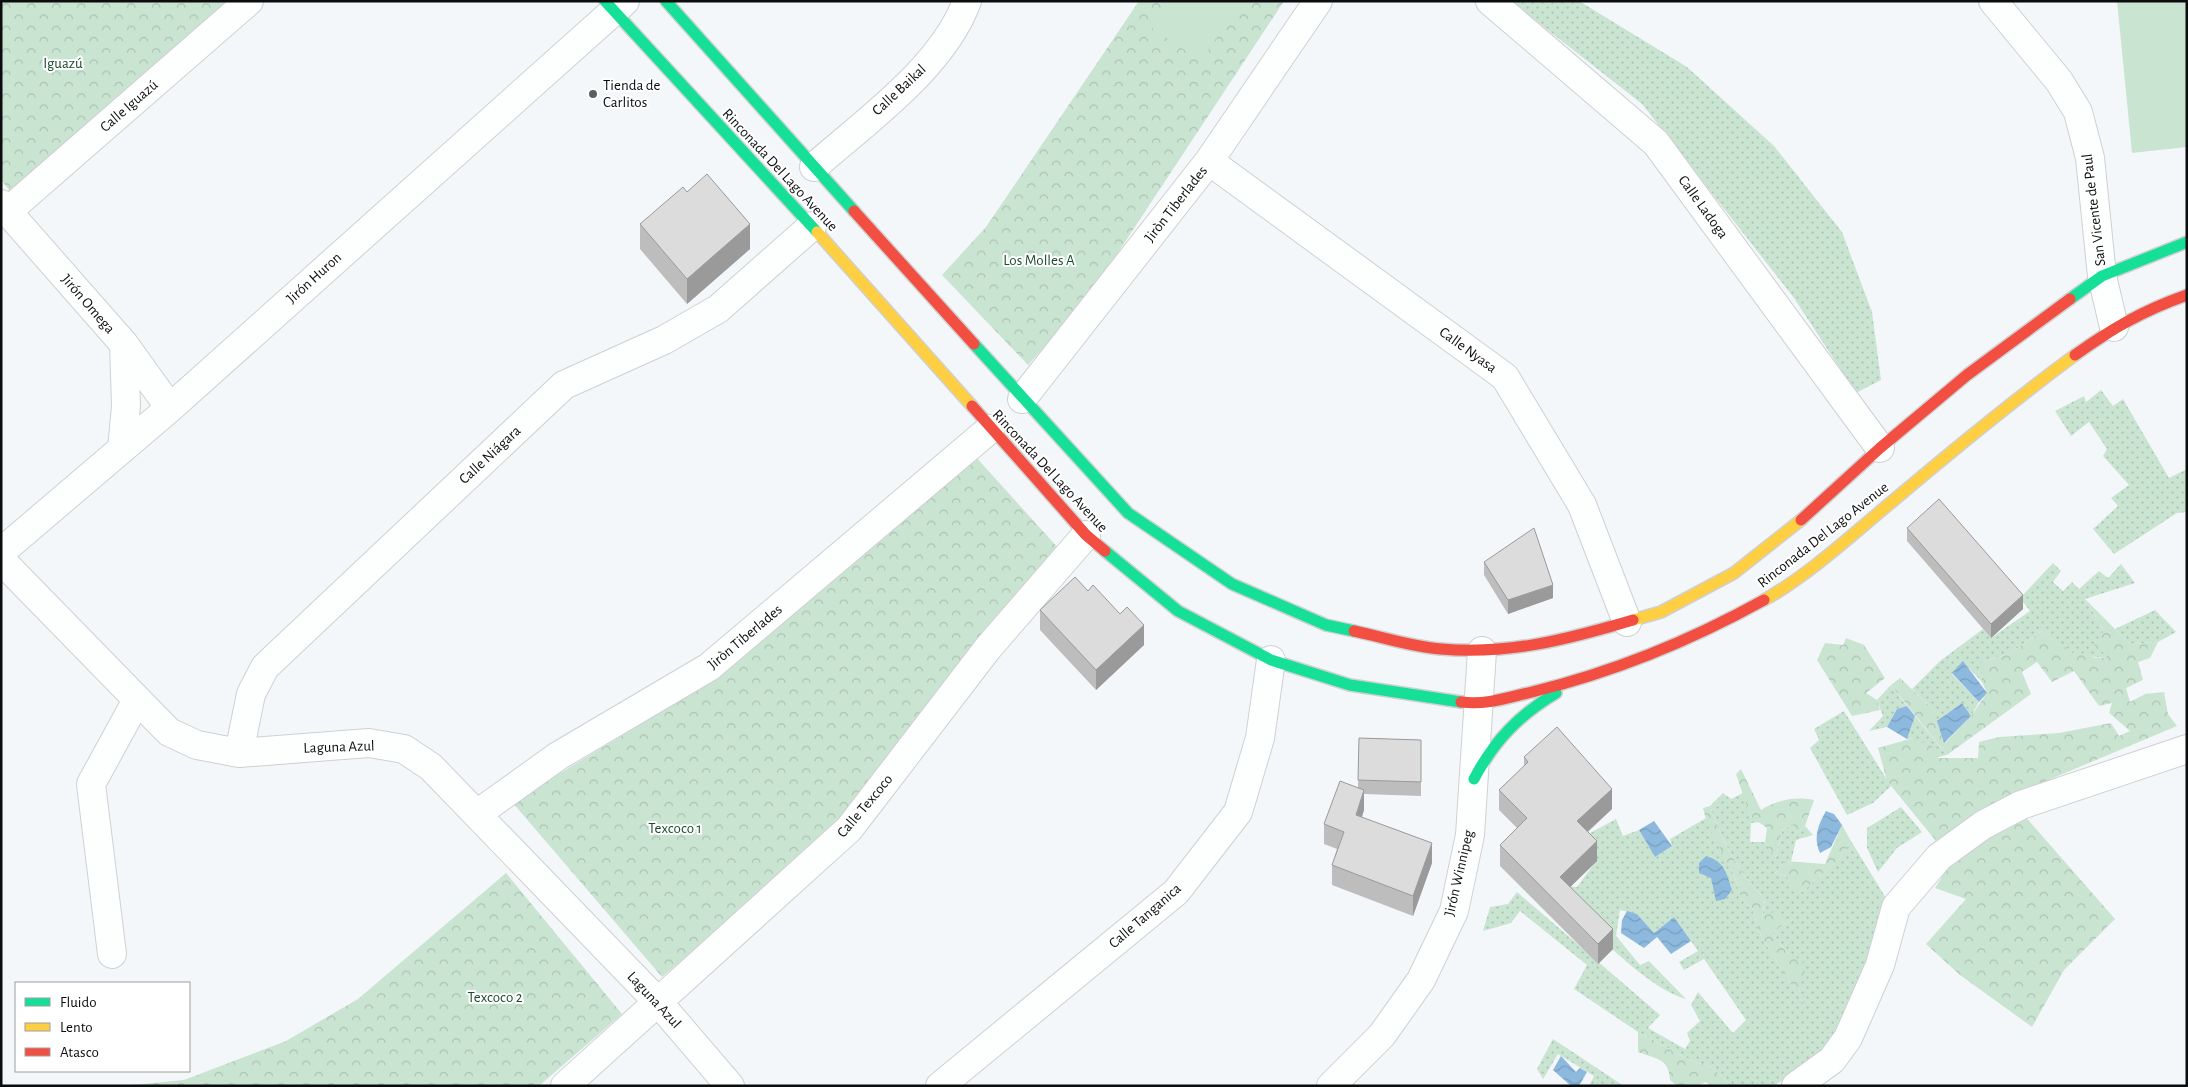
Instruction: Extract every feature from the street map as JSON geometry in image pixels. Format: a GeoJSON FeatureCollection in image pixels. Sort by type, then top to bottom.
{"type":"FeatureCollection","features":[{"type":"Feature","properties":{"kind":"street","name":"Calle Iguazú"},"geometry":{"type":"LineString","coordinates":[[5,208],[249,1]]}},
{"type":"Feature","properties":{"kind":"street","name":"Rinconada Del Lago Avenue"},"geometry":{"type":"LineString","coordinates":[[666,1],[1022,398],[1128,513],[1232,584],[1326,625],[1439,649],[1482,651],[1556,642],[1661,612],[1734,573],[1819,506],[1880,448],[1967,375],[2102,276],[2160,251],[2187,242]]}},
{"type":"Feature","properties":{"kind":"street","name":"Calle Baikal"},"geometry":{"type":"LineString","coordinates":[[814,167],[919,74],[944,44],[968,1]]}},
{"type":"Feature","properties":{"kind":"street","name":"Jiròn Tiberlades"},"geometry":{"type":"LineString","coordinates":[[1022,398],[1209,161],[1318,1]]}},
{"type":"Feature","properties":{"kind":"street","name":"Calle Ladoga"},"geometry":{"type":"LineString","coordinates":[[1490,1],[1656,143],[1880,448]]}},
{"type":"Feature","properties":{"kind":"street","name":"Rinconada Del Lago Avenue"},"geometry":{"type":"LineString","coordinates":[[614,4],[990,429],[1086,534],[1178,611],[1271,660],[1350,685],[1480,704],[1576,681],[1649,656],[1716,627],[1780,591],[1864,525],[2006,406],[2114,327],[2153,308],[2187,295]]}},
{"type":"Feature","properties":{"kind":"street","name":"Jirón Huron"},"geometry":{"type":"LineString","coordinates":[[1,552],[170,408],[614,4]]}},
{"type":"Feature","properties":{"kind":"street","name":"San Vicente de Paul"},"geometry":{"type":"LineString","coordinates":[[1998,4],[2059,81],[2078,112],[2090,158],[2102,276],[2114,327]]}},
{"type":"Feature","properties":{"kind":"street","name":"Calle Nyasa"},"geometry":{"type":"LineString","coordinates":[[1209,161],[1505,377],[1582,505],[1627,622]]}},
{"type":"Feature","properties":{"kind":"street","name":"Jirón Omega"},"geometry":{"type":"LineString","coordinates":[[5,208],[124,344],[170,408]]}},
{"type":"Feature","properties":{"kind":"street","name":"Calle Niágara"},"geometry":{"type":"LineString","coordinates":[[239,753],[251,694],[265,667],[564,385],[664,340],[718,309],[812,226]]}},
{"type":"Feature","properties":{"kind":"street"},"geometry":{"type":"LineString","coordinates":[[122,449],[126,406],[124,344]]}},
{"type":"Feature","properties":{"kind":"street","name":"Jiròn Tiberlades"},"geometry":{"type":"LineString","coordinates":[[477,814],[558,756],[709,667],[990,429]]}},
{"type":"Feature","properties":{"kind":"street","name":"Calle Texcoco"},"geometry":{"type":"LineString","coordinates":[[565,1086],[848,829],[988,648],[1086,534]]}},
{"type":"Feature","properties":{"kind":"street","name":"Laguna Azul"},"geometry":{"type":"LineString","coordinates":[[1,560],[169,732],[197,745],[239,753],[369,743],[404,749],[431,767],[658,1002],[730,1086]]}},
{"type":"Feature","properties":{"kind":"street","name":"Jirón Winnipeg"},"geometry":{"type":"LineString","coordinates":[[1331,1086],[1382,1035],[1421,980],[1454,910],[1470,835],[1482,651]]}},
{"type":"Feature","properties":{"kind":"street","name":"Calle Tanganica"},"geometry":{"type":"LineString","coordinates":[[940,1086],[1176,892],[1238,812],[1260,738],[1271,660]]}},
{"type":"Feature","properties":{"kind":"street"},"geometry":{"type":"LineString","coordinates":[[1474,779],[1486,755],[1514,720],[1576,681]]}},
{"type":"Feature","properties":{"kind":"street"},"geometry":{"type":"LineString","coordinates":[[112,954],[91,784],[137,700]]}},
{"type":"Feature","properties":{"kind":"street"},"geometry":{"type":"LineString","coordinates":[[1796,1086],[1832,1060],[1848,1038],[1880,965],[1896,907],[1939,857],[1983,824],[2021,805],[2187,749]]}},
{"type":"Feature","properties":{"kind":"green space","name":"Iguazú"},"geometry":{"type":"Polygon","coordinates":[[[1,1],[228,1],[10,191],[1,180],[1,1]]]}},
{"type":"Feature","properties":{"kind":"green space","name":"Los Molles A"},"geometry":{"type":"Polygon","coordinates":[[[1139,1],[1284,1],[1088,298],[1028,365],[942,275],[986,227],[1139,1]]]}},
{"type":"Feature","properties":{"kind":"green space"},"geometry":{"type":"Polygon","coordinates":[[[1170,1],[1241,1],[1201,61],[1152,28],[1170,1]]]}},
{"type":"Feature","properties":{"kind":"green space"},"geometry":{"type":"Polygon","coordinates":[[[1511,1],[1579,1],[1687,67],[1774,146],[1842,232],[1872,312],[1881,380],[1856,393],[1794,298],[1642,104],[1511,1]]]}},
{"type":"Feature","properties":{"kind":"green space"},"geometry":{"type":"Polygon","coordinates":[[[2117,1],[2187,1],[2187,147],[2132,153],[2117,1]]]}},
{"type":"Feature","properties":{"kind":"green space"},"geometry":{"type":"Polygon","coordinates":[[[2101,390],[2113,406],[2123,399],[2169,478],[2187,469],[2187,512],[2177,513],[2114,554],[2093,529],[2118,506],[2111,498],[2129,485],[2103,456],[2107,449],[2089,422],[2071,436],[2055,411],[2084,396],[2086,402],[2101,390]]]}},
{"type":"Feature","properties":{"kind":"green space","name":"Texcoco 1"},"geometry":{"type":"Polygon","coordinates":[[[974,455],[1060,550],[832,831],[794,866],[662,977],[512,802],[716,679],[974,455]]]}},
{"type":"Feature","properties":{"kind":"green space"},"geometry":{"type":"Polygon","coordinates":[[[2053,563],[2061,571],[2053,582],[2063,591],[2072,582],[2079,589],[2099,571],[2108,578],[2121,564],[2135,583],[2085,599],[2104,630],[2111,658],[2072,653],[2042,631],[2009,654],[1982,662],[1982,682],[1963,662],[1952,674],[1979,702],[1971,716],[1962,703],[1937,721],[1934,710],[1912,689],[1940,661],[1983,629],[1991,638],[2030,611],[2020,598],[2053,563]]]}},
{"type":"Feature","properties":{"kind":"green space"},"geometry":{"type":"Polygon","coordinates":[[[2085,599],[2130,644],[2158,642],[2150,658],[2138,662],[2143,680],[2126,688],[2130,702],[2145,694],[2164,692],[2168,714],[2177,726],[1996,802],[1936,841],[1887,781],[1878,748],[1913,738],[1932,746],[1935,758],[1978,758],[1979,742],[1999,737],[2059,733],[2111,723],[2119,736],[2130,731],[2109,713],[2112,703],[2099,706],[2074,671],[2052,682],[2037,662],[2022,672],[2031,694],[1947,755],[1891,685],[1900,678],[1934,710],[1945,743],[1971,716],[1987,693],[1982,682],[1982,662],[2009,654],[2042,631],[2074,654],[2082,653],[2096,658],[2110,658],[2094,645],[2104,630],[2085,599]]]}},
{"type":"Feature","properties":{"kind":"green space"},"geometry":{"type":"Polygon","coordinates":[[[2155,610],[2176,632],[2158,642],[2130,644],[2115,629],[2155,610]]]}},
{"type":"Feature","properties":{"kind":"green space"},"geometry":{"type":"Polygon","coordinates":[[[1846,638],[1864,645],[1885,678],[1866,693],[1877,700],[1880,710],[1852,716],[1817,660],[1825,643],[1843,645],[1846,638]]]}},
{"type":"Feature","properties":{"kind":"green space"},"geometry":{"type":"Polygon","coordinates":[[[1891,685],[1907,706],[1897,709],[1887,727],[1869,731],[1883,716],[1877,700],[1891,685]]]}},
{"type":"Feature","properties":{"kind":"green space"},"geometry":{"type":"Polygon","coordinates":[[[1844,711],[1891,786],[1873,803],[1847,815],[1810,748],[1819,740],[1814,729],[1844,711]]]}},
{"type":"Feature","properties":{"kind":"green space"},"geometry":{"type":"Polygon","coordinates":[[[1915,716],[1947,755],[1935,758],[1913,738],[1907,739],[1915,716]]]}},
{"type":"Feature","properties":{"kind":"green space"},"geometry":{"type":"Polygon","coordinates":[[[1741,769],[1761,810],[1786,800],[1800,798],[1814,800],[1805,826],[1797,833],[1793,825],[1782,830],[1776,857],[1765,842],[1767,828],[1750,816],[1736,774],[1741,769]]]}},
{"type":"Feature","properties":{"kind":"green space"},"geometry":{"type":"Polygon","coordinates":[[[1723,793],[1731,799],[1743,793],[1750,816],[1761,822],[1751,823],[1750,842],[1765,842],[1776,857],[1782,830],[1793,825],[1797,833],[1805,826],[1813,835],[1796,840],[1791,862],[1785,861],[1775,873],[1787,876],[1802,892],[1840,858],[1851,841],[1889,903],[1853,1000],[1829,1044],[1820,1054],[1774,1086],[1732,1086],[1711,1067],[1690,1060],[1638,1032],[1574,989],[1587,965],[1520,911],[1511,923],[1483,931],[1490,907],[1508,904],[1517,892],[1660,1015],[1648,1028],[1685,1049],[1690,1041],[1687,1033],[1700,1021],[1691,1005],[1698,992],[1733,1033],[1746,1020],[1704,959],[1684,970],[1679,962],[1698,951],[1674,917],[1654,933],[1637,914],[1620,910],[1616,936],[1640,965],[1649,961],[1686,999],[1652,982],[1617,953],[1556,893],[1566,886],[1577,887],[1596,861],[1579,839],[1616,819],[1623,836],[1639,830],[1655,857],[1672,846],[1670,839],[1706,818],[1734,875],[1742,900],[1752,908],[1761,936],[1803,1003],[1788,954],[1772,933],[1786,923],[1762,918],[1765,899],[1746,878],[1732,856],[1710,806],[1723,793]]]}},
{"type":"Feature","properties":{"kind":"green space"},"geometry":{"type":"Polygon","coordinates":[[[1710,806],[1732,856],[1746,878],[1765,899],[1762,917],[1778,910],[1786,923],[1772,933],[1788,954],[1802,960],[1805,973],[1797,982],[1804,1005],[1761,936],[1752,908],[1742,900],[1734,875],[1707,823],[1703,808],[1710,806]]]}},
{"type":"Feature","properties":{"kind":"green space"},"geometry":{"type":"Polygon","coordinates":[[[1901,807],[1922,832],[1897,848],[1878,872],[1867,848],[1867,828],[1901,807]]]}},
{"type":"Feature","properties":{"kind":"green space"},"geometry":{"type":"Polygon","coordinates":[[[2023,814],[2115,919],[2064,970],[2032,1027],[1960,975],[1926,944],[1966,899],[1935,888],[1948,867],[2023,814]]]}},
{"type":"Feature","properties":{"kind":"green space"},"geometry":{"type":"Polygon","coordinates":[[[1842,825],[1851,841],[1840,858],[1802,892],[1791,890],[1787,876],[1775,873],[1785,861],[1825,864],[1842,825]]]}},
{"type":"Feature","properties":{"kind":"green space","name":"Texcoco 2"},"geometry":{"type":"Polygon","coordinates":[[[506,873],[622,1014],[539,1086],[121,1086],[184,1080],[286,1041],[358,999],[506,873]]]}},
{"type":"Feature","properties":{"kind":"green space"},"geometry":{"type":"Polygon","coordinates":[[[1638,1032],[1690,1060],[1711,1067],[1732,1086],[1711,1086],[1706,1082],[1697,1086],[1677,1086],[1670,1080],[1664,1063],[1638,1052],[1638,1032]]]}},
{"type":"Feature","properties":{"kind":"green space"},"geometry":{"type":"Polygon","coordinates":[[[1553,1039],[1624,1086],[1589,1086],[1594,1076],[1558,1054],[1543,1079],[1537,1069],[1553,1039]]]}},
{"type":"Feature","properties":{"kind":"water"},"geometry":{"type":"Polygon","coordinates":[[[1963,661],[1987,693],[1979,702],[1952,673],[1963,661]]]}},
{"type":"Feature","properties":{"kind":"water"},"geometry":{"type":"Polygon","coordinates":[[[1962,703],[1971,716],[1944,743],[1937,721],[1962,703]]]}},
{"type":"Feature","properties":{"kind":"water"},"geometry":{"type":"Polygon","coordinates":[[[1907,706],[1915,716],[1907,739],[1887,727],[1897,709],[1907,706]]]}},
{"type":"Feature","properties":{"kind":"water"},"geometry":{"type":"Polygon","coordinates":[[[1826,811],[1834,814],[1842,825],[1831,847],[1820,853],[1817,832],[1826,811]]]}},
{"type":"Feature","properties":{"kind":"water"},"geometry":{"type":"Polygon","coordinates":[[[1654,821],[1672,846],[1655,857],[1639,830],[1654,821]]]}},
{"type":"Feature","properties":{"kind":"water"},"geometry":{"type":"Polygon","coordinates":[[[1706,856],[1717,861],[1726,873],[1732,890],[1725,899],[1716,901],[1711,878],[1699,873],[1699,863],[1706,856]]]}},
{"type":"Feature","properties":{"kind":"water"},"geometry":{"type":"Polygon","coordinates":[[[1627,911],[1637,914],[1654,933],[1674,917],[1691,941],[1671,954],[1657,937],[1644,948],[1621,933],[1622,920],[1627,911]]]}},
{"type":"Feature","properties":{"kind":"water"},"geometry":{"type":"Polygon","coordinates":[[[1561,1056],[1576,1072],[1580,1068],[1587,1072],[1579,1086],[1571,1086],[1553,1070],[1561,1056]]]}},
{"type":"Feature","properties":{"kind":"building"},"geometry":{"type":"Polygon","coordinates":[[[707,174],[750,224],[687,279],[640,224],[683,187],[687,192],[707,174]]]}},
{"type":"Feature","properties":{"kind":"building"},"geometry":{"type":"Polygon","coordinates":[[[1939,499],[2023,595],[1991,624],[1907,528],[1939,499]]]}},
{"type":"Feature","properties":{"kind":"building"},"geometry":{"type":"Polygon","coordinates":[[[1534,528],[1553,585],[1508,600],[1484,562],[1534,528]]]}},
{"type":"Feature","properties":{"kind":"building"},"geometry":{"type":"Polygon","coordinates":[[[1075,577],[1088,591],[1093,585],[1120,614],[1127,607],[1144,625],[1096,670],[1040,610],[1075,577]]]}},
{"type":"Feature","properties":{"kind":"building"},"geometry":{"type":"Polygon","coordinates":[[[1557,727],[1612,789],[1577,821],[1597,841],[1560,877],[1613,929],[1598,944],[1500,845],[1527,818],[1499,790],[1528,762],[1524,757],[1557,727]]]}},
{"type":"Feature","properties":{"kind":"building"},"geometry":{"type":"Polygon","coordinates":[[[1359,738],[1421,740],[1421,782],[1358,780],[1359,738]]]}},
{"type":"Feature","properties":{"kind":"building"},"geometry":{"type":"Polygon","coordinates":[[[1340,781],[1364,790],[1356,815],[1432,843],[1413,896],[1332,865],[1344,832],[1324,824],[1340,781]]]}},
{"type":"Feature","properties":{"kind":"traffic: fast"},"geometry":{"type":"LineString","coordinates":[[605,1],[817,232]]}},
{"type":"Feature","properties":{"kind":"traffic: fast"},"geometry":{"type":"LineString","coordinates":[[666,1],[854,211]]}},
{"type":"Feature","properties":{"kind":"traffic: fast"},"geometry":{"type":"LineString","coordinates":[[2070,299],[2102,276],[2187,242]]}},
{"type":"Feature","properties":{"kind":"traffic: fast"},"geometry":{"type":"LineString","coordinates":[[974,344],[1128,513],[1232,584],[1326,625],[1354,631]]}},
{"type":"Feature","properties":{"kind":"traffic: fast"},"geometry":{"type":"LineString","coordinates":[[1105,551],[1178,611],[1271,660],[1350,685],[1461,702]]}},
{"type":"Feature","properties":{"kind":"traffic: fast"},"geometry":{"type":"LineString","coordinates":[[1474,779],[1490,753],[1509,730],[1530,710],[1556,693]]}},
{"type":"Feature","properties":{"kind":"traffic: slow"},"geometry":{"type":"LineString","coordinates":[[817,232],[972,406]]}},
{"type":"Feature","properties":{"kind":"traffic: slow"},"geometry":{"type":"LineString","coordinates":[[1764,600],[1814,566],[1983,426],[2075,355]]}},
{"type":"Feature","properties":{"kind":"traffic: slow"},"geometry":{"type":"LineString","coordinates":[[1633,620],[1661,612],[1734,573],[1801,520]]}},
{"type":"Feature","properties":{"kind":"traffic: jam"},"geometry":{"type":"LineString","coordinates":[[854,211],[974,344]]}},
{"type":"Feature","properties":{"kind":"traffic: jam"},"geometry":{"type":"LineString","coordinates":[[2075,355],[2128,321],[2156,307],[2187,295]]}},
{"type":"Feature","properties":{"kind":"traffic: jam"},"geometry":{"type":"LineString","coordinates":[[1801,520],[1880,448],[1967,375],[2070,299]]}},
{"type":"Feature","properties":{"kind":"traffic: jam"},"geometry":{"type":"LineString","coordinates":[[972,406],[1086,535],[1105,551]]}},
{"type":"Feature","properties":{"kind":"traffic: jam"},"geometry":{"type":"LineString","coordinates":[[1461,702],[1479,703],[1532,692],[1622,665],[1680,642],[1764,600]]}},
{"type":"Feature","properties":{"kind":"traffic: jam"},"geometry":{"type":"LineString","coordinates":[[1354,631],[1430,648],[1491,650],[1562,639],[1633,620]]}},
{"type":"Feature","properties":{"kind":"place","name":"Tienda de Carlitos"},"geometry":{"type":"Point","coordinates":[593,94]}}]}
